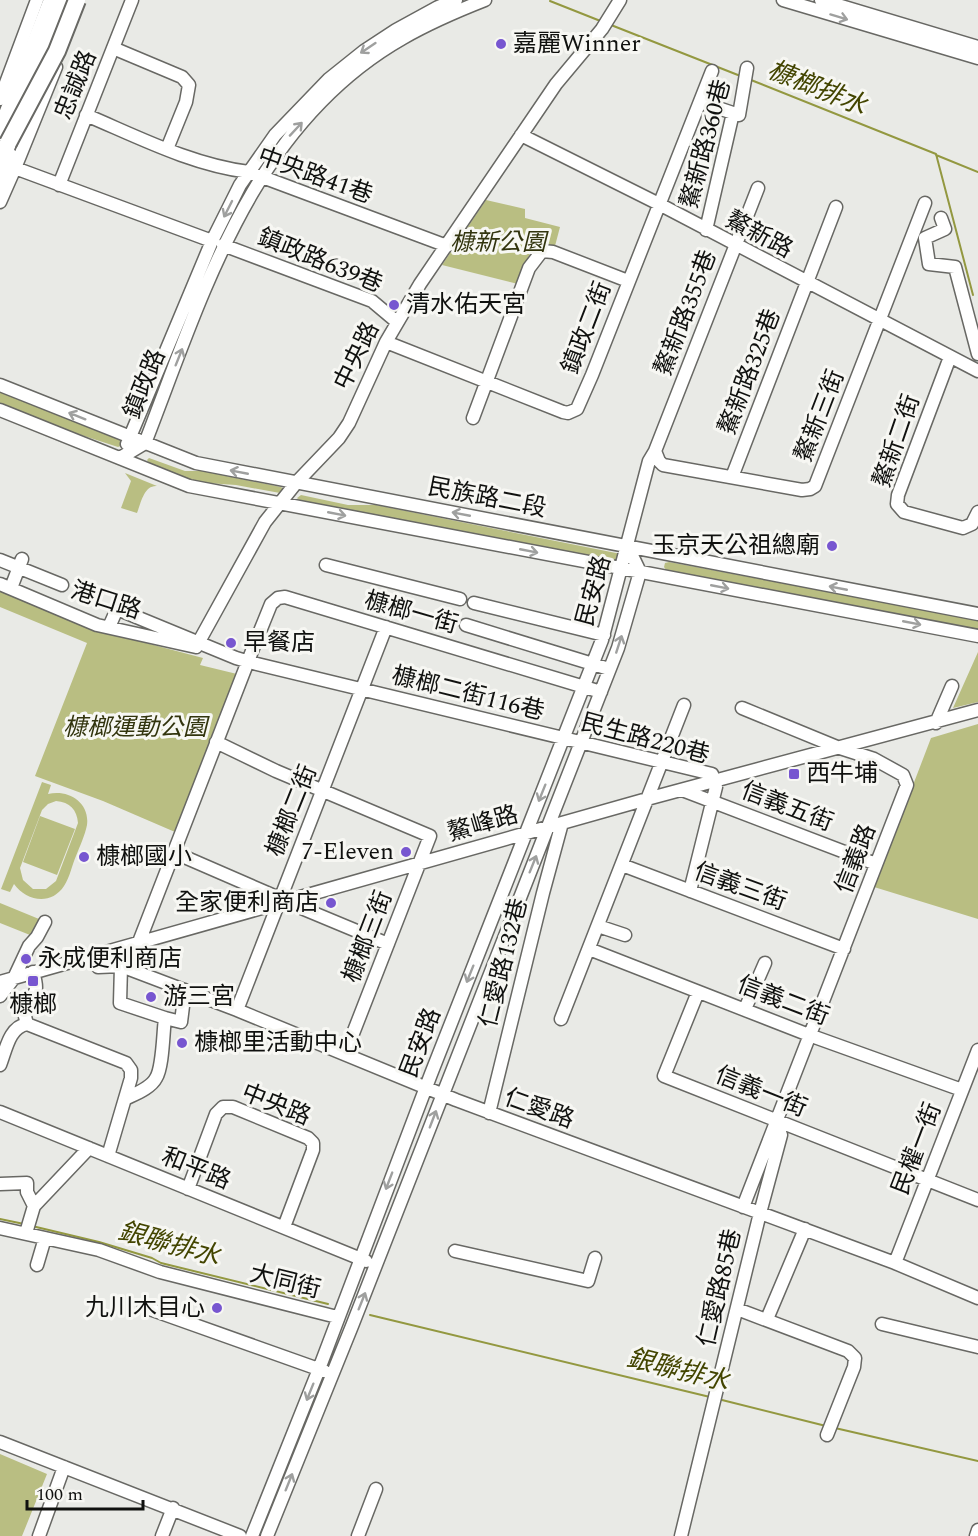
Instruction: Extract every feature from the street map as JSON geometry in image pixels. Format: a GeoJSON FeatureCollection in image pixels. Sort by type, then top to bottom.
{"type":"FeatureCollection","features":[{"type":"Feature","properties":{"kind":"highway"},"geometry":{"type":"LineString","coordinates":[[8,166],[4,137],[52,0]]}},
{"type":"Feature","properties":{"kind":"highway"},"geometry":{"type":"LineString","coordinates":[[4,137],[64,0]]}},
{"type":"Feature","properties":{"kind":"highway"},"geometry":{"type":"LineString","coordinates":[[4,137],[57,51],[77,0]]}},
{"type":"Feature","properties":{"kind":"street"},"geometry":{"type":"LineString","coordinates":[[0,99],[37,0]]}},
{"type":"Feature","properties":{"kind":"street"},"geometry":{"type":"LineString","coordinates":[[0,116],[46,0]]}},
{"type":"Feature","properties":{"kind":"street"},"geometry":{"type":"LineString","coordinates":[[0,184],[6,163],[71,0]]}},
{"type":"Feature","properties":{"kind":"street"},"geometry":{"type":"LineString","coordinates":[[0,202],[8,166],[83,0]]}},
{"type":"Feature","properties":{"kind":"street","name":"忠誠路"},"geometry":{"type":"LineString","coordinates":[[59,185],[132,0]]}},
{"type":"Feature","properties":{"kind":"street","name":"鎮政路"},"geometry":{"type":"LineString","coordinates":[[120,458],[131,438],[249,172],[275,135],[328,79],[364,51],[396,30],[456,0]]}},
{"type":"Feature","properties":{"kind":"street","name":"鎮政路"},"geometry":{"type":"LineString","coordinates":[[120,458],[145,443],[217,243],[283,143],[330,93],[370,60],[402,38],[486,0]]}},
{"type":"Feature","properties":{"kind":"street","name":"中央路"},"geometry":{"type":"LineString","coordinates":[[198,642],[265,522],[296,483],[342,434],[397,322],[556,84],[602,29],[620,0]]}},
{"type":"Feature","properties":{"kind":"street"},"geometry":{"type":"LineString","coordinates":[[783,0],[978,58]]}},
{"type":"Feature","properties":{"kind":"street"},"geometry":{"type":"LineString","coordinates":[[821,0],[978,48]]}},
{"type":"Feature","properties":{"kind":"street"},"geometry":{"type":"LineString","coordinates":[[113,48],[182,77],[189,85],[189,93],[167,149]]}},
{"type":"Feature","properties":{"kind":"street","name":"鎮政二街"},"geometry":{"type":"LineString","coordinates":[[386,342],[563,412],[572,412],[579,406],[592,375],[712,71]]}},
{"type":"Feature","properties":{"kind":"street","name":"鰲新路360巷"},"geometry":{"type":"LineString","coordinates":[[706,230],[733,113],[739,115],[746,76]]}},
{"type":"Feature","properties":{"kind":"street"},"geometry":{"type":"LineString","coordinates":[[700,102],[733,113]]}},
{"type":"Feature","properties":{"kind":"street","name":"中央路41巷"},"geometry":{"type":"LineString","coordinates":[[86,115],[167,149],[224,169],[249,172],[447,246]]}},
{"type":"Feature","properties":{"kind":"street","name":"鰲新路"},"geometry":{"type":"LineString","coordinates":[[521,135],[659,204],[978,371]]}},
{"type":"Feature","properties":{"kind":"street","name":"鎮政路639巷"},"geometry":{"type":"LineString","coordinates":[[8,166],[372,301],[397,322]]}},
{"type":"Feature","properties":{"kind":"street","name":"鰲新路355巷"},"geometry":{"type":"LineString","coordinates":[[628,546],[649,461],[655,451],[758,188]]}},
{"type":"Feature","properties":{"kind":"street","name":"鰲新三街"},"geometry":{"type":"LineString","coordinates":[[655,451],[663,465],[802,490],[815,486],[925,203]]}},
{"type":"Feature","properties":{"kind":"street","name":"鰲新路325巷"},"geometry":{"type":"LineString","coordinates":[[732,477],[836,207]]}},
{"type":"Feature","properties":{"kind":"street"},"geometry":{"type":"LineString","coordinates":[[941,218],[945,229],[925,237],[929,264],[955,267],[978,354]]}},
{"type":"Feature","properties":{"kind":"street"},"geometry":{"type":"LineString","coordinates":[[473,418],[529,268],[542,251],[552,252],[628,281]]}},
{"type":"Feature","properties":{"kind":"street","name":"鰲新二街"},"geometry":{"type":"LineString","coordinates":[[950,357],[897,500],[900,509],[904,512],[963,528],[972,524],[978,512]]}},
{"type":"Feature","properties":{"kind":"street","name":"民族路二段"},"geometry":{"type":"LineString","coordinates":[[0,385],[196,463],[978,614]]}},
{"type":"Feature","properties":{"kind":"street","name":"民族路二段"},"geometry":{"type":"LineString","coordinates":[[0,410],[189,486],[978,636]]}},
{"type":"Feature","properties":{"kind":"street","name":"民安路"},"geometry":{"type":"LineString","coordinates":[[252,1536],[593,664],[604,635],[628,546]]}},
{"type":"Feature","properties":{"kind":"street","name":"民安路"},"geometry":{"type":"LineString","coordinates":[[267,1536],[618,648],[640,572],[628,546]]}},
{"type":"Feature","properties":{"kind":"street"},"geometry":{"type":"LineString","coordinates":[[0,560],[21,563],[62,585]]}},
{"type":"Feature","properties":{"kind":"street"},"geometry":{"type":"LineString","coordinates":[[5,586],[21,563]]}},
{"type":"Feature","properties":{"kind":"street"},"geometry":{"type":"LineString","coordinates":[[326,565],[460,599]]}},
{"type":"Feature","properties":{"kind":"street","name":"港口路"},"geometry":{"type":"LineString","coordinates":[[5,586],[97,625],[196,647],[198,642]]}},
{"type":"Feature","properties":{"kind":"street","name":"槺榔一街"},"geometry":{"type":"LineString","coordinates":[[139,942],[271,604],[278,598],[285,597],[601,692]]}},
{"type":"Feature","properties":{"kind":"street"},"geometry":{"type":"LineString","coordinates":[[474,603],[604,635]]}},
{"type":"Feature","properties":{"kind":"street"},"geometry":{"type":"LineString","coordinates":[[109,627],[117,609],[248,662]]}},
{"type":"Feature","properties":{"kind":"street"},"geometry":{"type":"LineString","coordinates":[[466,625],[609,669]]}},
{"type":"Feature","properties":{"kind":"street","name":"槺榔二街"},"geometry":{"type":"LineString","coordinates":[[237,1010],[282,903],[386,627]]}},
{"type":"Feature","properties":{"kind":"street","name":"槺榔二街116巷"},"geometry":{"type":"LineString","coordinates":[[248,662],[564,739]]}},
{"type":"Feature","properties":{"kind":"street"},"geometry":{"type":"LineString","coordinates":[[936,723],[952,686]]}},
{"type":"Feature","properties":{"kind":"street"},"geometry":{"type":"LineString","coordinates":[[561,1018],[684,705]]}},
{"type":"Feature","properties":{"kind":"street","name":"信義路"},"geometry":{"type":"LineString","coordinates":[[742,708],[837,747],[874,759],[903,775],[907,785],[743,1207]]}},
{"type":"Feature","properties":{"kind":"street","name":"鰲峰路"},"geometry":{"type":"LineString","coordinates":[[0,982],[547,827],[978,710]]}},
{"type":"Feature","properties":{"kind":"street","name":"民生路220巷"},"geometry":{"type":"LineString","coordinates":[[564,739],[712,774],[714,781]]}},
{"type":"Feature","properties":{"kind":"street"},"geometry":{"type":"LineString","coordinates":[[216,742],[276,771],[323,790]]}},
{"type":"Feature","properties":{"kind":"street"},"geometry":{"type":"LineString","coordinates":[[690,891],[716,787],[714,781]]}},
{"type":"Feature","properties":{"kind":"street","name":"槺榔三街"},"geometry":{"type":"LineString","coordinates":[[323,790],[430,836],[345,1054]]}},
{"type":"Feature","properties":{"kind":"street","name":"信義五街"},"geometry":{"type":"LineString","coordinates":[[682,790],[876,864]]}},
{"type":"Feature","properties":{"kind":"street","name":"仁愛路132巷"},"geometry":{"type":"LineString","coordinates":[[489,1113],[562,824]]}},
{"type":"Feature","properties":{"kind":"street"},"geometry":{"type":"LineString","coordinates":[[173,852],[272,895],[282,903],[388,944]]}},
{"type":"Feature","properties":{"kind":"street","name":"信義三街"},"geometry":{"type":"LineString","coordinates":[[622,865],[844,949]]}},
{"type":"Feature","properties":{"kind":"street"},"geometry":{"type":"LineString","coordinates":[[0,996],[14,978],[29,946],[45,922]]}},
{"type":"Feature","properties":{"kind":"street"},"geometry":{"type":"LineString","coordinates":[[598,926],[626,935]]}},
{"type":"Feature","properties":{"kind":"street","name":"信義二街"},"geometry":{"type":"LineString","coordinates":[[589,950],[809,1035],[962,1090]]}},
{"type":"Feature","properties":{"kind":"street","name":"仁愛路"},"geometry":{"type":"LineString","coordinates":[[95,954],[98,967],[121,966],[185,990],[442,1095],[895,1263],[978,1298]]}},
{"type":"Feature","properties":{"kind":"street"},"geometry":{"type":"LineString","coordinates":[[745,1009],[765,963]]}},
{"type":"Feature","properties":{"kind":"street"},"geometry":{"type":"LineString","coordinates":[[121,966],[120,1003],[181,1022],[185,990]]}},
{"type":"Feature","properties":{"kind":"street"},"geometry":{"type":"LineString","coordinates":[[27,1024],[23,1009],[37,990],[33,972]]}},
{"type":"Feature","properties":{"kind":"street","name":"信義一街"},"geometry":{"type":"LineString","coordinates":[[698,992],[664,1076],[978,1200]]}},
{"type":"Feature","properties":{"kind":"street"},"geometry":{"type":"LineString","coordinates":[[125,1099],[156,1080],[161,1066],[165,1018]]}},
{"type":"Feature","properties":{"kind":"street"},"geometry":{"type":"LineString","coordinates":[[0,1065],[14,1031],[19,1025],[27,1024],[126,1064],[131,1070],[131,1078],[108,1156]]}},
{"type":"Feature","properties":{"kind":"street","name":"民權一街"},"geometry":{"type":"LineString","coordinates":[[895,1263],[978,1050]]}},
{"type":"Feature","properties":{"kind":"street","name":"中央路"},"geometry":{"type":"LineString","coordinates":[[188,1189],[216,1114],[223,1107],[233,1107],[308,1138],[313,1143],[314,1150],[284,1227]]}},
{"type":"Feature","properties":{"kind":"street","name":"和平路"},"geometry":{"type":"LineString","coordinates":[[0,1112],[376,1265]]}},
{"type":"Feature","properties":{"kind":"street","name":"信義路"},"geometry":{"type":"LineString","coordinates":[[760,1213],[781,1135],[776,1121]]}},
{"type":"Feature","properties":{"kind":"street"},"geometry":{"type":"LineString","coordinates":[[0,1228],[26,1233],[32,1211],[89,1148]]}},
{"type":"Feature","properties":{"kind":"street"},"geometry":{"type":"LineString","coordinates":[[0,1184],[27,1183],[32,1211]]}},
{"type":"Feature","properties":{"kind":"street","name":"仁愛路85巷"},"geometry":{"type":"LineString","coordinates":[[681,1536],[760,1213]]}},
{"type":"Feature","properties":{"kind":"street"},"geometry":{"type":"LineString","coordinates":[[767,1319],[805,1229]]}},
{"type":"Feature","properties":{"kind":"street","name":"大同街"},"geometry":{"type":"LineString","coordinates":[[26,1233],[99,1250],[153,1270],[337,1317]]}},
{"type":"Feature","properties":{"kind":"street"},"geometry":{"type":"LineString","coordinates":[[37,1265],[45,1238]]}},
{"type":"Feature","properties":{"kind":"street"},"geometry":{"type":"LineString","coordinates":[[455,1251],[588,1281],[594,1258]]}},
{"type":"Feature","properties":{"kind":"street"},"geometry":{"type":"LineString","coordinates":[[144,1307],[332,1373]]}},
{"type":"Feature","properties":{"kind":"street"},"geometry":{"type":"LineString","coordinates":[[737,1309],[848,1351],[855,1358],[854,1367],[829,1430]]}},
{"type":"Feature","properties":{"kind":"street"},"geometry":{"type":"LineString","coordinates":[[882,1324],[978,1347]]}},
{"type":"Feature","properties":{"kind":"street"},"geometry":{"type":"LineString","coordinates":[[0,1442],[240,1536]]}},
{"type":"Feature","properties":{"kind":"street"},"geometry":{"type":"LineString","coordinates":[[39,1536],[64,1467]]}},
{"type":"Feature","properties":{"kind":"street"},"geometry":{"type":"LineString","coordinates":[[358,1536],[376,1489]]}},
{"type":"Feature","properties":{"kind":"street"},"geometry":{"type":"LineString","coordinates":[[162,1536],[172,1508]]}},
{"type":"Feature","properties":{"kind":"street"},"geometry":{"type":"LineString","coordinates":[[976,1536],[978,1530]]}},
{"type":"Feature","properties":{"kind":"green space","name":"槺新公園"},"geometry":{"type":"Polygon","coordinates":[[[486,200],[525,209],[525,218],[560,227],[555,246],[539,246],[529,255],[518,284],[442,265],[486,200]]]}},
{"type":"Feature","properties":{"kind":"green space"},"geometry":{"type":"Polygon","coordinates":[[[0,392],[121,440],[123,445],[118,447],[75,433],[0,404],[0,392]]]}},
{"type":"Feature","properties":{"kind":"green space"},"geometry":{"type":"Polygon","coordinates":[[[149,458],[185,471],[202,471],[281,487],[285,490],[280,493],[184,478],[150,465],[147,460],[149,458]]]}},
{"type":"Feature","properties":{"kind":"green space"},"geometry":{"type":"Polygon","coordinates":[[[125,473],[157,486],[146,491],[137,513],[121,508],[131,481],[125,473]]]}},
{"type":"Feature","properties":{"kind":"green space"},"geometry":{"type":"Polygon","coordinates":[[[301,495],[348,505],[376,505],[621,554],[617,561],[594,559],[300,501],[297,498],[301,495]]]}},
{"type":"Feature","properties":{"kind":"green space"},"geometry":{"type":"Polygon","coordinates":[[[665,563],[978,620],[978,630],[670,571],[664,567],[665,563]]]}},
{"type":"Feature","properties":{"kind":"green space","name":"槺榔運動公園"},"geometry":{"type":"Polygon","coordinates":[[[0,587],[93,629],[203,658],[200,665],[237,674],[175,832],[103,801],[35,776],[87,643],[0,607],[0,587]]]}},
{"type":"Feature","properties":{"kind":"green space"},"geometry":{"type":"Polygon","coordinates":[[[978,652],[978,702],[953,708],[978,652]]]}},
{"type":"Feature","properties":{"kind":"green space"},"geometry":{"type":"Polygon","coordinates":[[[978,724],[978,919],[874,887],[931,738],[978,724]]]}},
{"type":"Feature","properties":{"kind":"green space"},"geometry":{"type":"Polygon","coordinates":[[[42,782],[51,785],[48,794],[63,794],[76,799],[85,810],[87,825],[69,875],[59,892],[52,897],[39,899],[25,894],[14,884],[10,892],[1,889],[42,782]],[[56,801],[48,804],[42,810],[20,868],[23,880],[33,889],[46,889],[56,881],[78,823],[72,808],[56,801]]]}},
{"type":"Feature","properties":{"kind":"green space"},"geometry":{"type":"Polygon","coordinates":[[[40,816],[75,829],[57,875],[23,862],[40,816]]]}},
{"type":"Feature","properties":{"kind":"green space"},"geometry":{"type":"Polygon","coordinates":[[[0,903],[39,919],[30,935],[0,923],[0,903]]]}},
{"type":"Feature","properties":{"kind":"green space"},"geometry":{"type":"Polygon","coordinates":[[[0,1454],[47,1474],[22,1536],[0,1536],[0,1454]]]}},
{"type":"Feature","properties":{"kind":"waterway","name":"槺榔排水"},"geometry":{"type":"LineString","coordinates":[[550,1],[603,22]]}},
{"type":"Feature","properties":{"kind":"waterway","name":"槺榔排水"},"geometry":{"type":"LineString","coordinates":[[611,25],[743,77]]}},
{"type":"Feature","properties":{"kind":"waterway","name":"槺榔排水"},"geometry":{"type":"LineString","coordinates":[[751,80],[936,154],[973,295]]}},
{"type":"Feature","properties":{"kind":"waterway"},"geometry":{"type":"LineString","coordinates":[[936,155],[978,172]]}},
{"type":"Feature","properties":{"kind":"waterway","name":"銀聯排水"},"geometry":{"type":"LineString","coordinates":[[0,1219],[24,1224]]}},
{"type":"Feature","properties":{"kind":"waterway","name":"銀聯排水"},"geometry":{"type":"LineString","coordinates":[[32,1226],[99,1242],[152,1258],[161,1263],[328,1304]]}},
{"type":"Feature","properties":{"kind":"waterway","name":"銀聯排水"},"geometry":{"type":"LineString","coordinates":[[370,1315],[710,1397]]}},
{"type":"Feature","properties":{"kind":"waterway","name":"銀聯排水"},"geometry":{"type":"LineString","coordinates":[[718,1399],[826,1426]]}},
{"type":"Feature","properties":{"kind":"waterway","name":"銀聯排水"},"geometry":{"type":"LineString","coordinates":[[835,1428],[978,1461]]}},
{"type":"Feature","properties":{"kind":"place","name":"嘉麗Winner"},"geometry":{"type":"Point","coordinates":[501,44]}},
{"type":"Feature","properties":{"kind":"place","name":"清水佑天宮"},"geometry":{"type":"Point","coordinates":[394,305]}},
{"type":"Feature","properties":{"kind":"place","name":"玉京天公祖總廟"},"geometry":{"type":"Point","coordinates":[832,546]}},
{"type":"Feature","properties":{"kind":"place","name":"早餐店"},"geometry":{"type":"Point","coordinates":[231,643]}},
{"type":"Feature","properties":{"kind":"place","name":"西牛埔"},"geometry":{"type":"Point","coordinates":[794,774]}},
{"type":"Feature","properties":{"kind":"place","name":"7-Eleven"},"geometry":{"type":"Point","coordinates":[406,852]}},
{"type":"Feature","properties":{"kind":"place","name":"槺榔國小"},"geometry":{"type":"Point","coordinates":[84,857]}},
{"type":"Feature","properties":{"kind":"place","name":"全家便利商店"},"geometry":{"type":"Point","coordinates":[331,903]}},
{"type":"Feature","properties":{"kind":"place","name":"永成便利商店"},"geometry":{"type":"Point","coordinates":[26,959]}},
{"type":"Feature","properties":{"kind":"place","name":"槺榔"},"geometry":{"type":"Point","coordinates":[33,981]}},
{"type":"Feature","properties":{"kind":"place","name":"游三宮"},"geometry":{"type":"Point","coordinates":[151,997]}},
{"type":"Feature","properties":{"kind":"place","name":"槺榔里活動中心"},"geometry":{"type":"Point","coordinates":[182,1043]}},
{"type":"Feature","properties":{"kind":"place","name":"九川木目心"},"geometry":{"type":"Point","coordinates":[217,1308]}}]}
